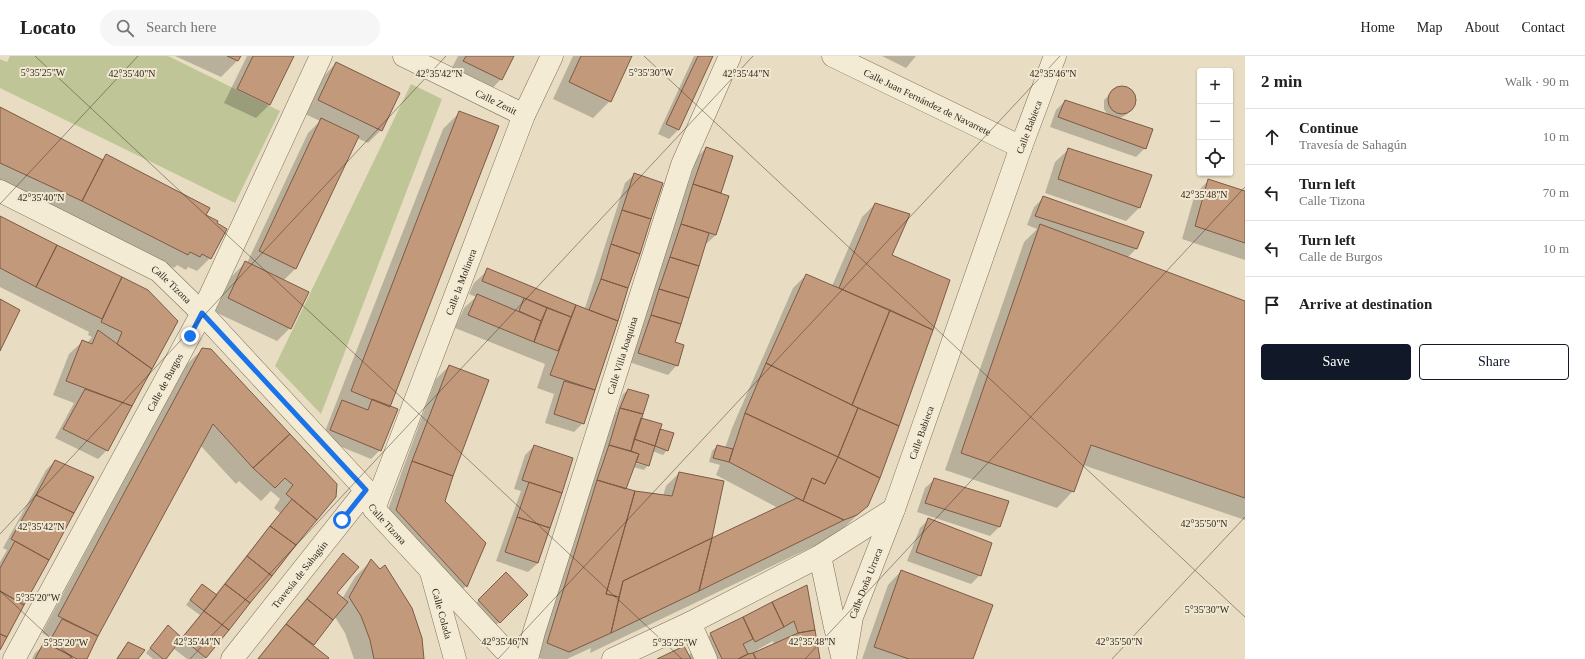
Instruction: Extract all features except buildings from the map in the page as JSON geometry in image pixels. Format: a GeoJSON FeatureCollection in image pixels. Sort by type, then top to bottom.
{"type":"FeatureCollection","features":[{"type":"Feature","properties":{"kind":"street","name":"Calle de Burgos"},"geometry":{"type":"LineString","coordinates":[[14,659],[202,313],[321,56]]}},
{"type":"Feature","properties":{"kind":"street","name":"Calle Zenit"},"geometry":{"type":"LineString","coordinates":[[404,56],[524,115]]}},
{"type":"Feature","properties":{"kind":"street","name":"Calle la Molinera"},"geometry":{"type":"LineString","coordinates":[[370,500],[524,115],[552,56]]}},
{"type":"Feature","properties":{"kind":"street","name":"Calle Villa Joaquina"},"geometry":{"type":"LineString","coordinates":[[527,659],[536,625],[682,165],[730,56]]}},
{"type":"Feature","properties":{"kind":"street","name":"Calle Juan Fernández de Navarrete"},"geometry":{"type":"LineString","coordinates":[[833,56],[1021,147]]}},
{"type":"Feature","properties":{"kind":"street","name":"Calle Babieca"},"geometry":{"type":"LineString","coordinates":[[894,509],[1021,147],[1055,56]]}},
{"type":"Feature","properties":{"kind":"street","name":"Calle Tizona"},"geometry":{"type":"LineString","coordinates":[[0,191],[159,271],[202,313],[430,569],[513,659]]}},
{"type":"Feature","properties":{"kind":"street","name":"Travesía de Sahagún"},"geometry":{"type":"LineString","coordinates":[[232,659],[370,500]]}},
{"type":"Feature","properties":{"kind":"street"},"geometry":{"type":"LineString","coordinates":[[613,659],[690,623],[820,556],[894,509]]}},
{"type":"Feature","properties":{"kind":"street","name":"Calle Doña Urraca"},"geometry":{"type":"LineString","coordinates":[[844,659],[852,616],[894,509]]}},
{"type":"Feature","properties":{"kind":"street","name":"Calle Doña Urraca"},"geometry":{"type":"LineString","coordinates":[[820,556],[835,627],[844,659]]}},
{"type":"Feature","properties":{"kind":"street","name":"Calle Colada"},"geometry":{"type":"LineString","coordinates":[[430,569],[455,659]]}},
{"type":"Feature","properties":{"kind":"street"},"geometry":{"type":"LineString","coordinates":[[690,623],[706,659]]}},
{"type":"Feature","properties":{"kind":"green space"},"geometry":{"type":"Polygon","coordinates":[[[10,56],[168,56],[280,111],[235,203],[0,88],[0,59],[7,62],[10,56]]]}},
{"type":"Feature","properties":{"kind":"green space"},"geometry":{"type":"Polygon","coordinates":[[[411,84],[442,99],[321,414],[275,366],[411,84]]]}},
{"type":"Feature","properties":{"kind":"route"},"geometry":{"type":"LineString","coordinates":[[190,336],[202,313],[366,490],[342,520]]}}]}
